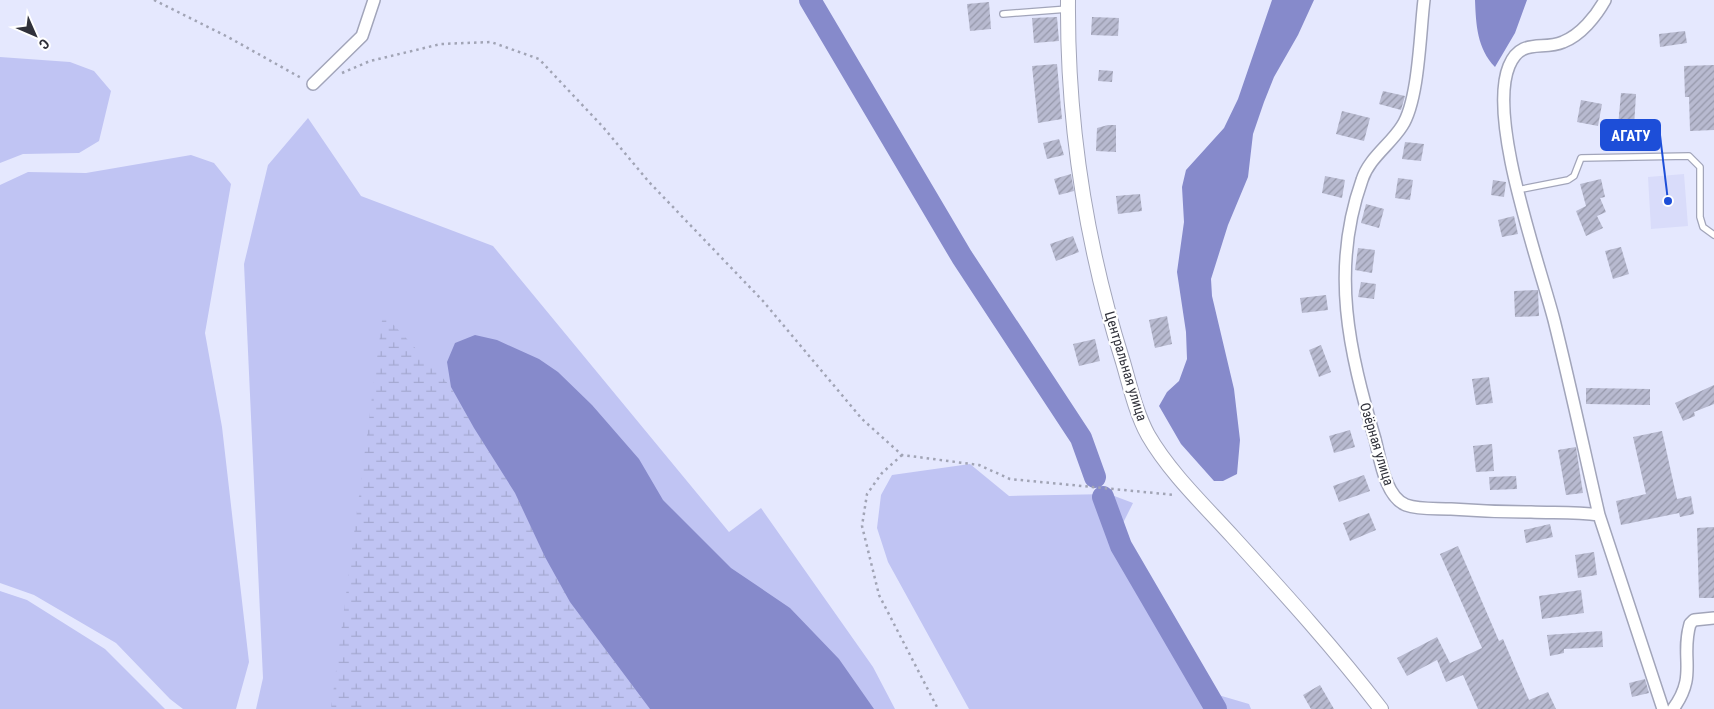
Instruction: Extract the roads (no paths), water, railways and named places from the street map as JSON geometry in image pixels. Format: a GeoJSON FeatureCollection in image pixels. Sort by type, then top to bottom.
{"type":"FeatureCollection","features":[{"type":"Feature","properties":{"kind":"street"},"geometry":{"type":"LineString","coordinates":[[313,84],[362,36],[374,0]]}},
{"type":"Feature","properties":{"kind":"street","name":"Озёрная улица"},"geometry":{"type":"LineString","coordinates":[[1424,0],[1412,102],[1403,125],[1368,166],[1361,180],[1344,265],[1347,314],[1355,370],[1384,471],[1393,494],[1405,504],[1418,508],[1581,512],[1599,515]]}},
{"type":"Feature","properties":{"kind":"street"},"geometry":{"type":"LineString","coordinates":[[1605,0],[1593,18],[1578,33],[1563,43],[1523,48],[1509,66],[1505,81],[1503,107],[1518,190],[1554,319],[1599,515],[1663,709]]}},
{"type":"Feature","properties":{"kind":"street","name":"Центральная улица"},"geometry":{"type":"LineString","coordinates":[[1068,4],[1068,48],[1077,158],[1091,243],[1114,336],[1148,434],[1164,458],[1199,500],[1325,640],[1381,709]]}},
{"type":"Feature","properties":{"kind":"street"},"geometry":{"type":"LineString","coordinates":[[1674,709],[1684,694],[1687,681],[1690,624],[1694,620],[1714,618]]}},
{"type":"Feature","properties":{"kind":"lane"},"geometry":{"type":"LineString","coordinates":[[1003,14],[1068,4]]}},
{"type":"Feature","properties":{"kind":"lane"},"geometry":{"type":"LineString","coordinates":[[1518,190],[1568,180],[1574,176],[1581,158],[1689,156],[1700,166],[1700,217],[1703,227],[1714,235]]}},
{"type":"Feature","properties":{"kind":"waterway"},"geometry":{"type":"LineString","coordinates":[[810,0],[962,257],[1081,438],[1095,477]]}},
{"type":"Feature","properties":{"kind":"waterway"},"geometry":{"type":"LineString","coordinates":[[1103,497],[1121,546],[1216,709]]}},
{"type":"Feature","properties":{"kind":"place","name":"АГАТУ"},"geometry":{"type":"Point","coordinates":[1668,201]}}]}
